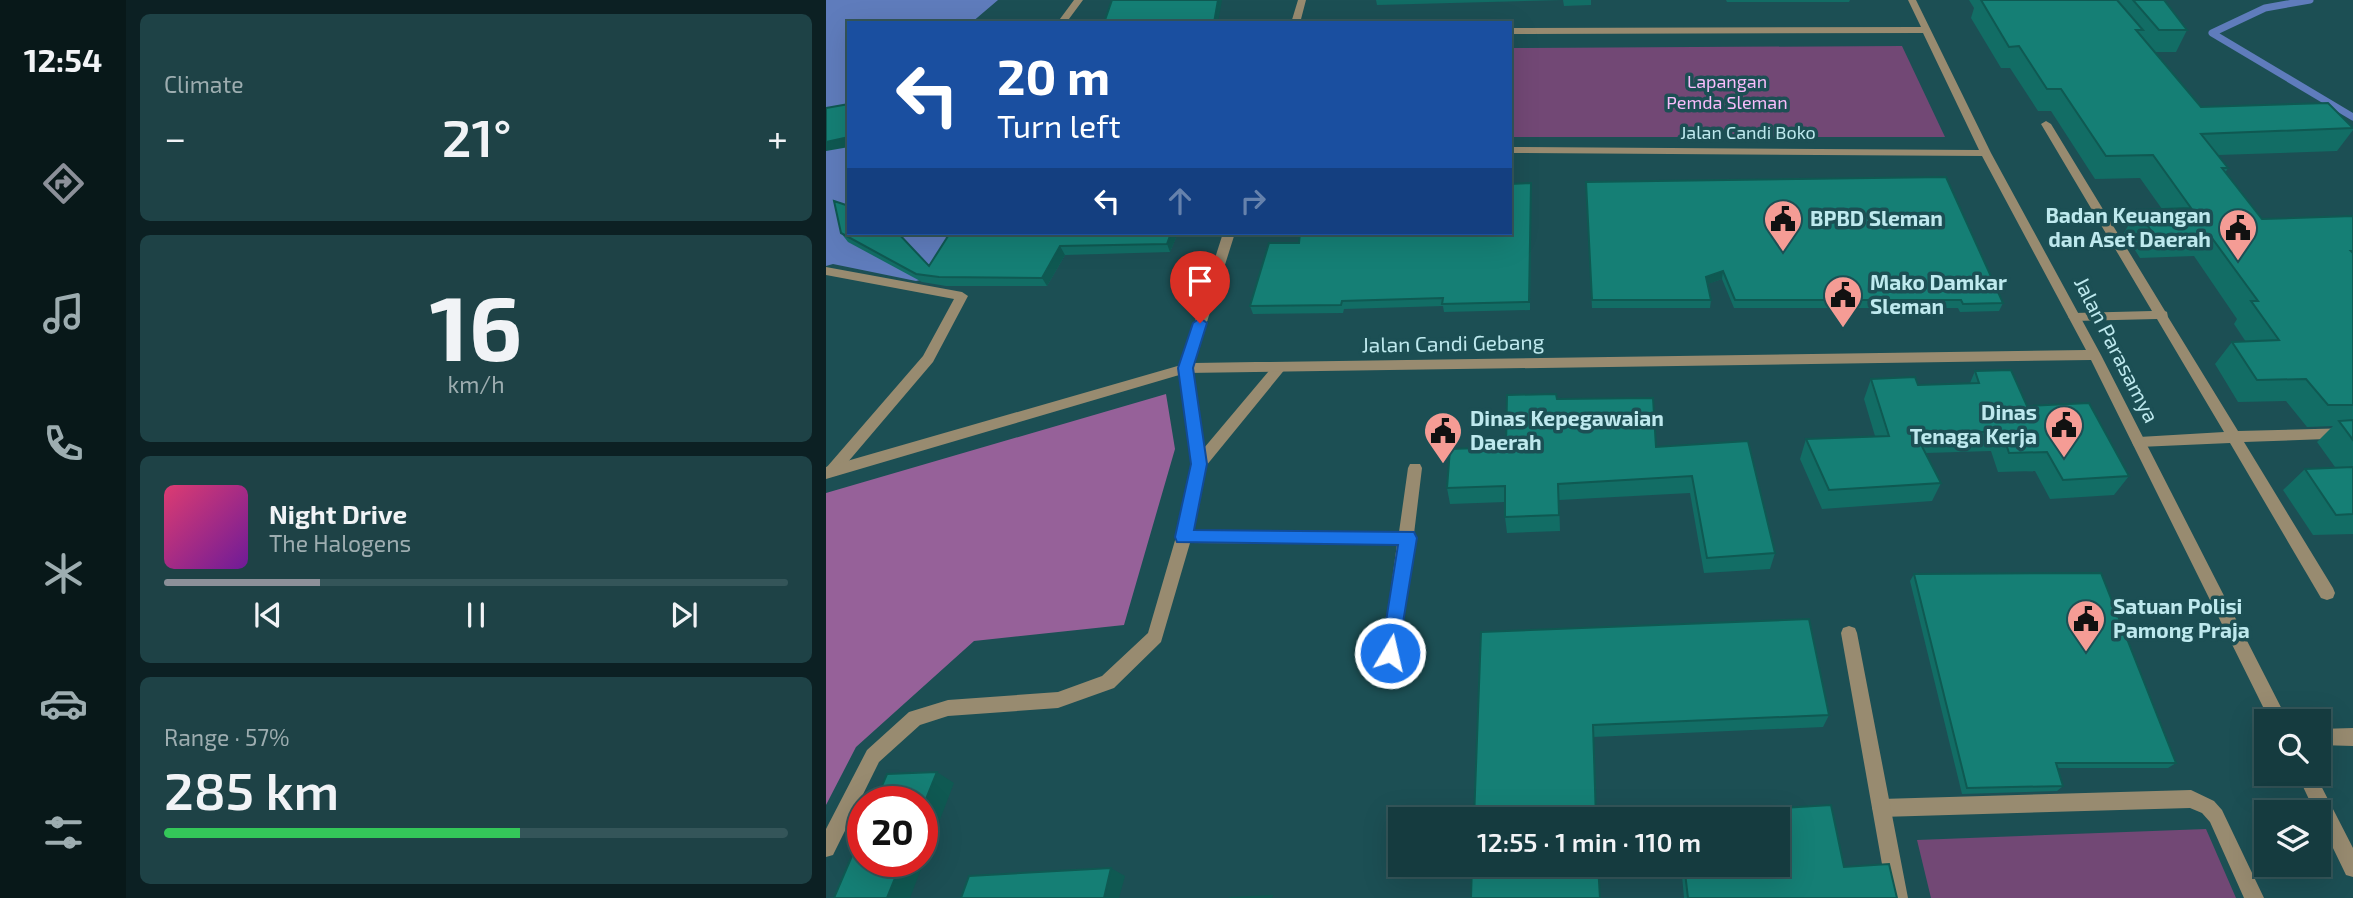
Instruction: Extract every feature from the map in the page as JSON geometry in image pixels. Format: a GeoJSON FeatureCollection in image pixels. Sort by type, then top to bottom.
{"type":"FeatureCollection","features":[{"type":"Feature","properties":{"kind":"street"},"geometry":{"type":"LineString","coordinates":[[1063,21],[1079,0]]}},
{"type":"Feature","properties":{"kind":"street"},"geometry":{"type":"LineString","coordinates":[[1296,21],[1302,0]]}},
{"type":"Feature","properties":{"kind":"street","name":"Jalan Parasamya"},"geometry":{"type":"LineString","coordinates":[[1912,0],[1924,30],[1986,153],[2095,355],[2274,709]]}},
{"type":"Feature","properties":{"kind":"street"},"geometry":{"type":"LineString","coordinates":[[1512,31],[1924,30]]}},
{"type":"Feature","properties":{"kind":"street"},"geometry":{"type":"LineString","coordinates":[[2046,124],[2163,315],[2327,593]]}},
{"type":"Feature","properties":{"kind":"street","name":"Jalan Candi Boko"},"geometry":{"type":"LineString","coordinates":[[1512,150],[1986,153]]}},
{"type":"Feature","properties":{"kind":"street"},"geometry":{"type":"LineString","coordinates":[[826,848],[873,756],[915,718],[948,708],[1058,700],[1108,682],[1155,637],[1184,537],[1199,464],[1186,368],[1228,235]]}},
{"type":"Feature","properties":{"kind":"street"},"geometry":{"type":"LineString","coordinates":[[826,271],[961,296],[928,359],[828,472]]}},
{"type":"Feature","properties":{"kind":"street"},"geometry":{"type":"LineString","coordinates":[[2074,317],[2163,315]]}},
{"type":"Feature","properties":{"kind":"street","name":"Jalan Candi Gebang"},"geometry":{"type":"LineString","coordinates":[[828,472],[1186,368],[2095,355]]}},
{"type":"Feature","properties":{"kind":"street"},"geometry":{"type":"LineString","coordinates":[[1199,464],[1279,368]]}},
{"type":"Feature","properties":{"kind":"street"},"geometry":{"type":"LineString","coordinates":[[2139,442],[2353,433]]}},
{"type":"Feature","properties":{"kind":"street"},"geometry":{"type":"LineString","coordinates":[[1390,653],[1408,538],[1415,468]]}},
{"type":"Feature","properties":{"kind":"street"},"geometry":{"type":"LineString","coordinates":[[1184,537],[1408,538]]}},
{"type":"Feature","properties":{"kind":"street"},"geometry":{"type":"LineString","coordinates":[[1849,633],[1898,898]]}},
{"type":"Feature","properties":{"kind":"street"},"geometry":{"type":"LineString","coordinates":[[2331,737],[2353,737]]}},
{"type":"Feature","properties":{"kind":"street"},"geometry":{"type":"LineString","coordinates":[[2312,786],[2353,867]]}},
{"type":"Feature","properties":{"kind":"street"},"geometry":{"type":"LineString","coordinates":[[1881,808],[2191,799],[2208,807],[2216,816],[2254,898]]}},
{"type":"Feature","properties":{"kind":"green space","name":"Lapangan Pemda Sleman"},"geometry":{"type":"Polygon","coordinates":[[[1902,46],[1945,137],[1512,137],[1512,48],[1902,46]]]}},
{"type":"Feature","properties":{"kind":"green space"},"geometry":{"type":"Polygon","coordinates":[[[2206,829],[2236,898],[1931,898],[1917,840],[2206,829]]]}},
{"type":"Feature","properties":{"kind":"shaded area"},"geometry":{"type":"Polygon","coordinates":[[[1166,394],[1175,449],[1124,625],[974,641],[856,747],[826,805],[826,493],[1166,394]]]}},
{"type":"Feature","properties":{"kind":"water"},"geometry":{"type":"Polygon","coordinates":[[[826,0],[998,0],[973,21],[847,21],[847,235],[942,235],[949,239],[942,275],[916,281],[833,264],[826,266],[826,0]]]}},
{"type":"Feature","properties":{"kind":"building"},"geometry":{"type":"Polygon","coordinates":[[[1112,0],[1218,0],[1214,21],[1105,21],[1112,0]]]}},
{"type":"Feature","properties":{"kind":"building"},"geometry":{"type":"Polygon","coordinates":[[[1981,0],[2117,0],[2143,30],[2136,30],[2201,107],[2328,103],[2353,128],[2201,134],[2228,168],[2222,168],[2262,219],[2353,216],[2353,405],[2328,405],[2306,379],[2257,380],[2232,342],[2279,340],[2251,301],[2258,301],[2209,234],[2154,235],[2137,210],[2191,208],[2153,155],[2106,156],[2061,89],[2047,89],[2019,46],[2009,47],[1981,0]]]}},
{"type":"Feature","properties":{"kind":"building"},"geometry":{"type":"Polygon","coordinates":[[[2133,0],[2164,0],[2187,30],[2159,30],[2133,0]]]}},
{"type":"Feature","properties":{"kind":"building"},"geometry":{"type":"Polygon","coordinates":[[[847,104],[847,137],[826,142],[826,108],[847,104]]]}},
{"type":"Feature","properties":{"kind":"building"},"geometry":{"type":"Polygon","coordinates":[[[1946,177],[2003,303],[1963,304],[1961,300],[1735,300],[1723,271],[1706,277],[1711,300],[1592,300],[1586,182],[1946,177]]]}},
{"type":"Feature","properties":{"kind":"building"},"geometry":{"type":"Polygon","coordinates":[[[1531,183],[1529,302],[1442,304],[1443,298],[1342,301],[1341,305],[1250,306],[1269,243],[1299,243],[1300,235],[1512,235],[1512,184],[1531,183]]]}},
{"type":"Feature","properties":{"kind":"building"},"geometry":{"type":"Polygon","coordinates":[[[834,201],[847,205],[847,235],[900,235],[929,266],[949,235],[1170,235],[1167,244],[1060,246],[1042,278],[939,277],[916,274],[841,233],[834,201]]]}},
{"type":"Feature","properties":{"kind":"building"},"geometry":{"type":"Polygon","coordinates":[[[2011,370],[2027,406],[2089,403],[2129,476],[2063,480],[2047,452],[2009,453],[2002,431],[1916,435],[1941,483],[1829,490],[1806,439],[1889,436],[1871,379],[1915,377],[1918,385],[1979,383],[1975,371],[2011,370]]]}},
{"type":"Feature","properties":{"kind":"building"},"geometry":{"type":"Polygon","coordinates":[[[1556,394],[1557,399],[1653,398],[1656,447],[1748,441],[1775,553],[1707,558],[1692,476],[1558,484],[1559,515],[1505,517],[1505,486],[1447,488],[1450,449],[1506,447],[1507,395],[1556,394]]]}},
{"type":"Feature","properties":{"kind":"building"},"geometry":{"type":"Polygon","coordinates":[[[2353,420],[2353,440],[2339,421],[2353,420]]]}},
{"type":"Feature","properties":{"kind":"building"},"geometry":{"type":"Polygon","coordinates":[[[2353,467],[2353,514],[2336,515],[2305,469],[2353,467]]]}},
{"type":"Feature","properties":{"kind":"building"},"geometry":{"type":"Polygon","coordinates":[[[2101,573],[2176,763],[2056,763],[2063,786],[1967,788],[1914,574],[2101,573]]]}},
{"type":"Feature","properties":{"kind":"building"},"geometry":{"type":"Polygon","coordinates":[[[1809,619],[1829,715],[1593,725],[1596,807],[1474,807],[1481,632],[1809,619]]]}},
{"type":"Feature","properties":{"kind":"building"},"geometry":{"type":"Polygon","coordinates":[[[937,772],[931,786],[882,786],[887,774],[937,772]]]}},
{"type":"Feature","properties":{"kind":"building"},"geometry":{"type":"Polygon","coordinates":[[[1831,805],[1844,867],[1889,864],[1897,898],[1688,898],[1686,877],[1790,877],[1790,807],[1831,805]]]}},
{"type":"Feature","properties":{"kind":"building"},"geometry":{"type":"Polygon","coordinates":[[[847,868],[847,877],[896,877],[887,898],[834,898],[847,868]]]}},
{"type":"Feature","properties":{"kind":"building"},"geometry":{"type":"Polygon","coordinates":[[[1111,868],[1104,898],[961,898],[969,876],[1111,868]]]}},
{"type":"Feature","properties":{"kind":"building"},"geometry":{"type":"Polygon","coordinates":[[[1472,877],[1599,877],[1600,898],[1471,898],[1472,877]]]}},
{"type":"Feature","properties":{"kind":"building"},"geometry":{"type":"Polygon","coordinates":[[[1272,896],[1271,898],[1229,898],[1272,896]]]}},
{"type":"Feature","properties":{"kind":"waterway"},"geometry":{"type":"LineString","coordinates":[[2310,0],[2265,8],[2212,33],[2353,117]]}},
{"type":"Feature","properties":{"kind":"place","name":"BPBD Sleman"},"geometry":{"type":"Point","coordinates":[1783,253]}},
{"type":"Feature","properties":{"kind":"place","name":"Badan Keuangan dan Aset Daerah"},"geometry":{"type":"Point","coordinates":[2238,262]}},
{"type":"Feature","properties":{"kind":"place","name":"Mako Damkar Sleman"},"geometry":{"type":"Point","coordinates":[1843,329]}},
{"type":"Feature","properties":{"kind":"place","name":"Dinas Tenaga Kerja"},"geometry":{"type":"Point","coordinates":[2064,459]}},
{"type":"Feature","properties":{"kind":"place","name":"Dinas Kepegawaian Daerah"},"geometry":{"type":"Point","coordinates":[1443,465]}},
{"type":"Feature","properties":{"kind":"place","name":"Satuan Polisi Pamong Praja"},"geometry":{"type":"Point","coordinates":[2086,653]}},
{"type":"Feature","properties":{"kind":"route"},"geometry":{"type":"LineString","coordinates":[[1200,323],[1186,368],[1199,464],[1184,537],[1408,538],[1390,653]]}}]}
